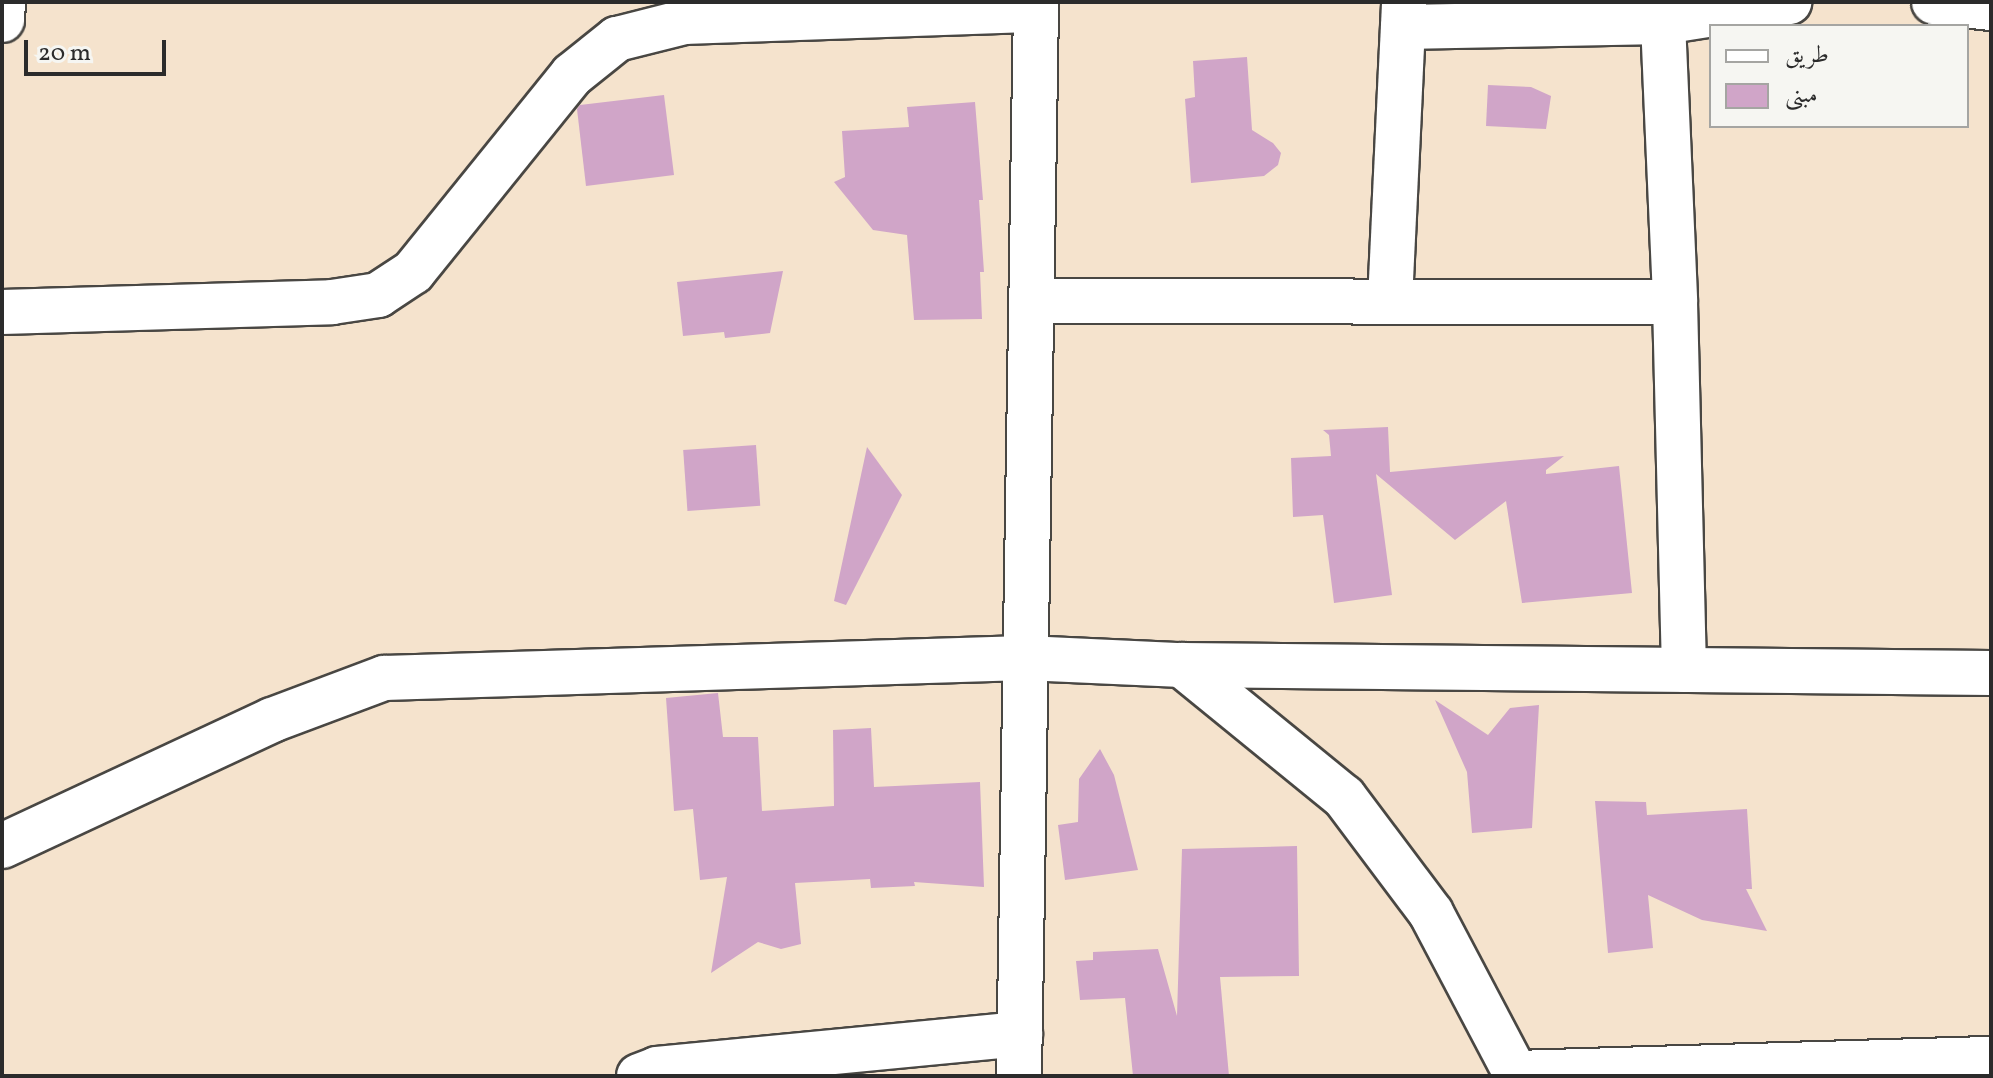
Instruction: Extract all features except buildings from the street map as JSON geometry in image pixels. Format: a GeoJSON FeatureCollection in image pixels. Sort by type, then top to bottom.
{"type":"FeatureCollection","features":[{"type":"Feature","properties":{"kind":"street"},"geometry":{"type":"LineString","coordinates":[[2,20],[3,2]]}},
{"type":"Feature","properties":{"kind":"street"},"geometry":{"type":"LineString","coordinates":[[1390,301],[1403,14],[1663,22],[1789,2]]}},
{"type":"Feature","properties":{"kind":"street"},"geometry":{"type":"LineString","coordinates":[[1934,2],[1991,8]]}},
{"type":"Feature","properties":{"kind":"street"},"geometry":{"type":"LineString","coordinates":[[2,312],[332,302],[378,295],[413,272],[572,75],[617,39],[684,22],[1036,6],[1019,1055],[657,1069],[639,1076]]}},
{"type":"Feature","properties":{"kind":"street"},"geometry":{"type":"LineString","coordinates":[[1663,22],[1675,302],[1684,670]]}},
{"type":"Feature","properties":{"kind":"street"},"geometry":{"type":"LineString","coordinates":[[1031,301],[1675,302]]}},
{"type":"Feature","properties":{"kind":"street"},"geometry":{"type":"LineString","coordinates":[[2,846],[272,720],[384,678],[1025,658],[1182,665],[1991,673]]}},
{"type":"Feature","properties":{"kind":"street"},"geometry":{"type":"LineString","coordinates":[[1182,665],[1344,797],[1431,913],[1516,1075],[1991,1059]]}}]}
